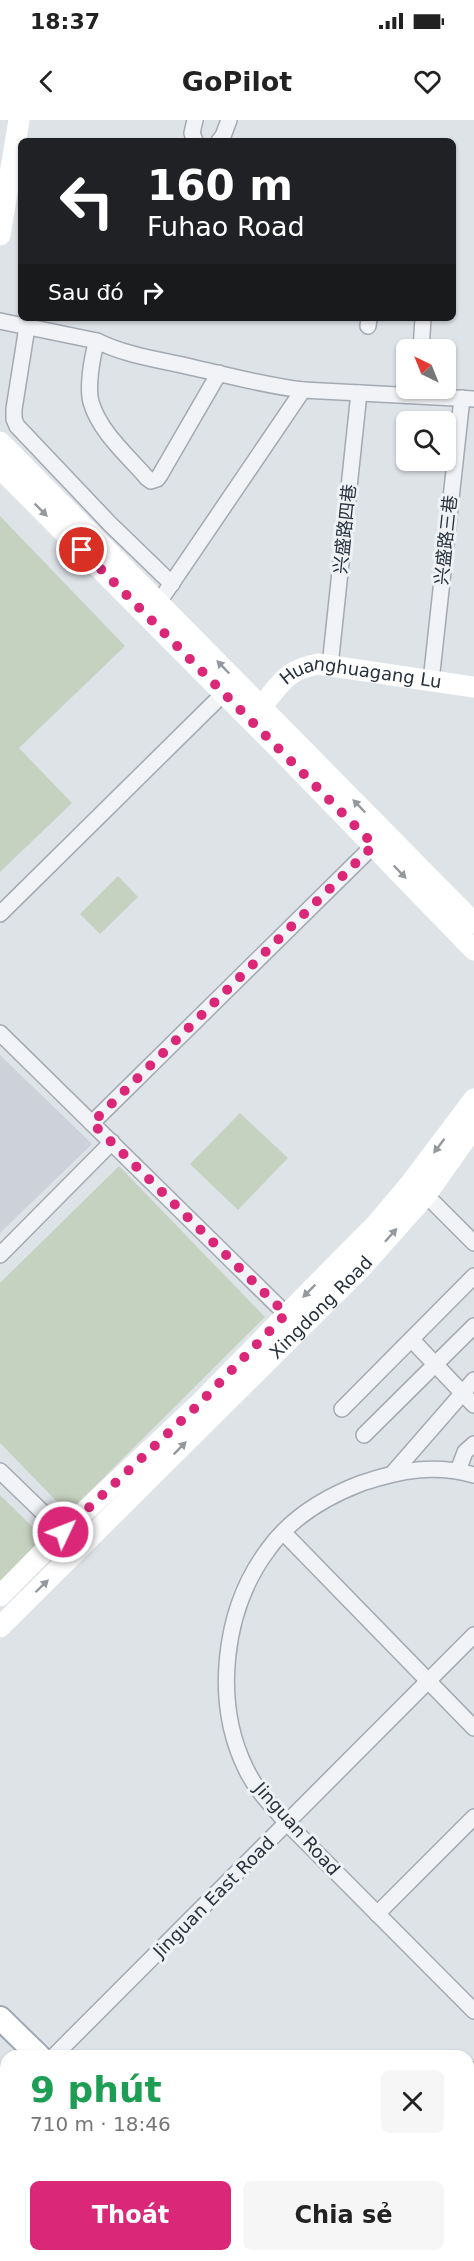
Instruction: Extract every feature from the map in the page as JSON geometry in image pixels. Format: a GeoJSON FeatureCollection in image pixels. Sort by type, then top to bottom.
{"type":"FeatureCollection","features":[{"type":"Feature","properties":{"kind":"main road"},"geometry":{"type":"LineString","coordinates":[[0,235],[19,120]]}},
{"type":"Feature","properties":{"kind":"main road"},"geometry":{"type":"LineString","coordinates":[[0,442],[474,923]]}},
{"type":"Feature","properties":{"kind":"main road"},"geometry":{"type":"LineString","coordinates":[[0,468],[374,845],[474,950]]}},
{"type":"Feature","properties":{"kind":"main road","name":"Huanghuagang Lu"},"geometry":{"type":"LineString","coordinates":[[261,706],[287,675],[300,668],[318,664],[474,687]]}},
{"type":"Feature","properties":{"kind":"main road","name":"Xingdong Road"},"geometry":{"type":"LineString","coordinates":[[0,1596],[63,1532],[197,1406],[378,1222],[410,1185],[474,1099]]}},
{"type":"Feature","properties":{"kind":"main road","name":"Xingdong Road"},"geometry":{"type":"LineString","coordinates":[[0,1627],[362,1267],[426,1195],[474,1127]]}},
{"type":"Feature","properties":{"kind":"main road"},"geometry":{"type":"LineString","coordinates":[[0,2018],[33,2050]]}},
{"type":"Feature","properties":{"kind":"main road"},"geometry":{"type":"LineString","coordinates":[[0,2039],[12,2050]]}},
{"type":"Feature","properties":{"kind":"street"},"geometry":{"type":"LineString","coordinates":[[194,138],[192,133],[195,120]]}},
{"type":"Feature","properties":{"kind":"street"},"geometry":{"type":"LineString","coordinates":[[220,138],[229,120]]}},
{"type":"Feature","properties":{"kind":"street"},"geometry":{"type":"LineString","coordinates":[[0,321],[97,341],[114,350],[303,390],[396,392]]}},
{"type":"Feature","properties":{"kind":"street"},"geometry":{"type":"LineString","coordinates":[[422,339],[423,321]]}},
{"type":"Feature","properties":{"kind":"street"},"geometry":{"type":"LineString","coordinates":[[27,327],[14,409],[17,426],[110,524],[172,584]]}},
{"type":"Feature","properties":{"kind":"street"},"geometry":{"type":"LineString","coordinates":[[97,341],[93,355],[91,391],[94,410],[108,433],[151,481],[160,475],[219,373]]}},
{"type":"Feature","properties":{"kind":"street"},"geometry":{"type":"LineString","coordinates":[[159,602],[303,390]]}},
{"type":"Feature","properties":{"kind":"street","name":"兴盛路四巷"},"geometry":{"type":"LineString","coordinates":[[330,666],[359,393]]}},
{"type":"Feature","properties":{"kind":"street","name":"兴盛路三巷"},"geometry":{"type":"LineString","coordinates":[[430,681],[468,399]]}},
{"type":"Feature","properties":{"kind":"street"},"geometry":{"type":"LineString","coordinates":[[0,914],[224,693]]}},
{"type":"Feature","properties":{"kind":"street"},"geometry":{"type":"LineString","coordinates":[[92,1123],[374,845]]}},
{"type":"Feature","properties":{"kind":"street"},"geometry":{"type":"LineString","coordinates":[[0,1032],[286,1314]]}},
{"type":"Feature","properties":{"kind":"street"},"geometry":{"type":"LineString","coordinates":[[0,1255],[112,1142]]}},
{"type":"Feature","properties":{"kind":"street"},"geometry":{"type":"LineString","coordinates":[[426,1195],[474,1243]]}},
{"type":"Feature","properties":{"kind":"street"},"geometry":{"type":"LineString","coordinates":[[342,1409],[474,1276]]}},
{"type":"Feature","properties":{"kind":"street"},"geometry":{"type":"LineString","coordinates":[[364,1435],[474,1326]]}},
{"type":"Feature","properties":{"kind":"street"},"geometry":{"type":"LineString","coordinates":[[412,1340],[474,1405]]}},
{"type":"Feature","properties":{"kind":"street"},"geometry":{"type":"LineString","coordinates":[[393,1473],[474,1380]]}},
{"type":"Feature","properties":{"kind":"street"},"geometry":{"type":"LineString","coordinates":[[458,1471],[465,1452],[474,1444]]}},
{"type":"Feature","properties":{"kind":"street","name":"Jinguan Road"},"geometry":{"type":"LineString","coordinates":[[474,1476],[458,1471],[416,1469],[393,1473],[341,1491],[304,1514],[267,1550],[256,1569],[235,1621],[229,1645],[227,1695],[238,1748],[246,1769],[261,1793],[474,2011]]}},
{"type":"Feature","properties":{"kind":"street"},"geometry":{"type":"LineString","coordinates":[[0,1471],[63,1532]]}},
{"type":"Feature","properties":{"kind":"street"},"geometry":{"type":"LineString","coordinates":[[283,1533],[474,1728]]}},
{"type":"Feature","properties":{"kind":"street","name":"Jinguan East Road"},"geometry":{"type":"LineString","coordinates":[[60,2050],[474,1635]]}},
{"type":"Feature","properties":{"kind":"street"},"geometry":{"type":"LineString","coordinates":[[378,1914],[474,1817]]}},
{"type":"Feature","properties":{"kind":"shaded area"},"geometry":{"type":"Polygon","coordinates":[[[0,1055],[92,1144],[0,1233],[0,1055]]]}},
{"type":"Feature","properties":{"kind":"green space"},"geometry":{"type":"Polygon","coordinates":[[[0,516],[125,646],[19,748],[72,803],[0,872],[0,516]]]}},
{"type":"Feature","properties":{"kind":"green space"},"geometry":{"type":"Polygon","coordinates":[[[118,876],[138,897],[100,934],[80,914],[118,876]]]}},
{"type":"Feature","properties":{"kind":"green space"},"geometry":{"type":"Polygon","coordinates":[[[240,1113],[288,1158],[238,1210],[190,1164],[240,1113]]]}},
{"type":"Feature","properties":{"kind":"green space"},"geometry":{"type":"Polygon","coordinates":[[[119,1166],[265,1317],[68,1513],[0,1443],[0,1283],[119,1166]]]}},
{"type":"Feature","properties":{"kind":"green space"},"geometry":{"type":"Polygon","coordinates":[[[0,1495],[47,1541],[0,1587],[0,1495]]]}},
{"type":"Feature","properties":{"kind":"route"},"geometry":{"type":"LineString","coordinates":[[63,1532],[197,1406],[286,1314],[92,1123],[374,845],[82,550]]}}]}
